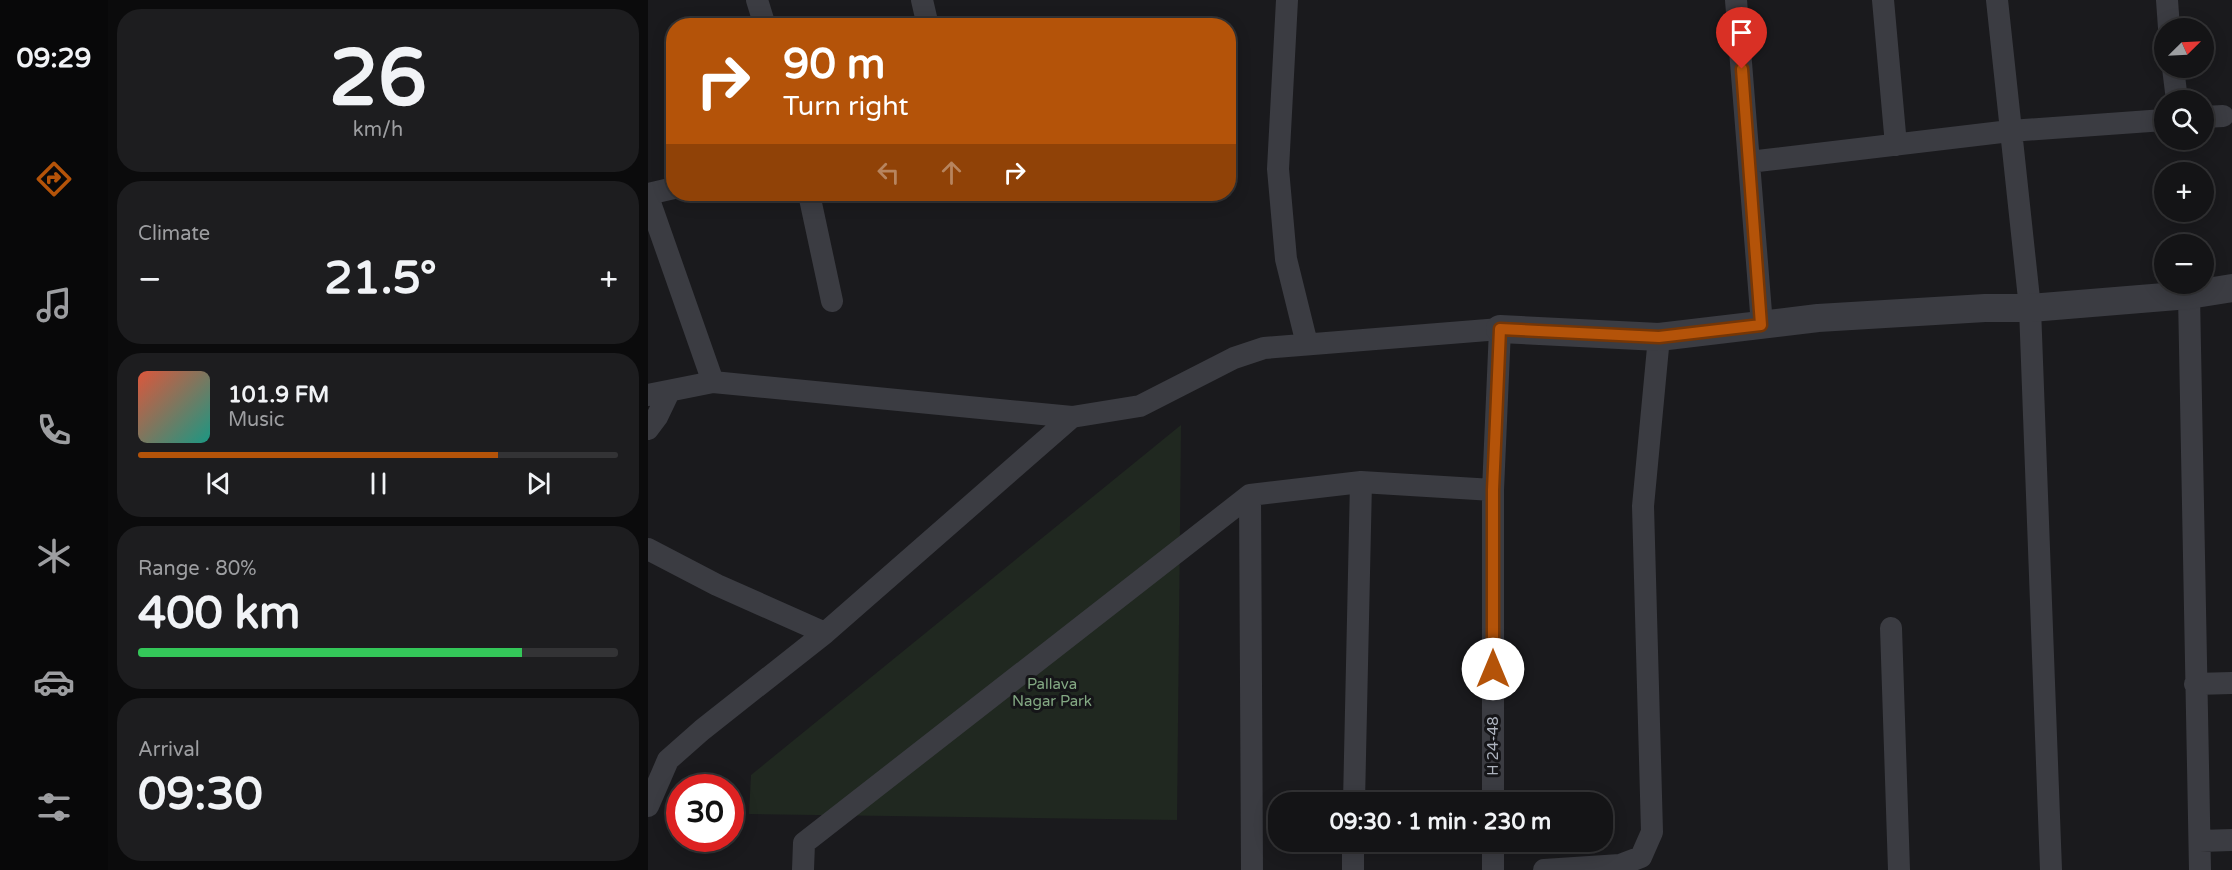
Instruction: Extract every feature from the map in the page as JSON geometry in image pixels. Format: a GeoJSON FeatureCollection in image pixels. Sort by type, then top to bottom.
{"type":"FeatureCollection","features":[{"type":"Feature","properties":{"kind":"street"},"geometry":{"type":"LineString","coordinates":[[758,0],[763,18]]}},
{"type":"Feature","properties":{"kind":"street"},"geometry":{"type":"LineString","coordinates":[[922,0],[926,18]]}},
{"type":"Feature","properties":{"kind":"street"},"geometry":{"type":"LineString","coordinates":[[1287,0],[1278,170],[1286,259],[1307,344]]}},
{"type":"Feature","properties":{"kind":"street"},"geometry":{"type":"LineString","coordinates":[[1736,0],[1761,325]]}},
{"type":"Feature","properties":{"kind":"street"},"geometry":{"type":"LineString","coordinates":[[1883,0],[1896,145]]}},
{"type":"Feature","properties":{"kind":"street"},"geometry":{"type":"LineString","coordinates":[[1997,0],[2030,308],[2051,870]]}},
{"type":"Feature","properties":{"kind":"street"},"geometry":{"type":"LineString","coordinates":[[2167,0],[2168,18]]}},
{"type":"Feature","properties":{"kind":"street"},"geometry":{"type":"LineString","coordinates":[[1749,162],[2010,131],[2154,121]]}},
{"type":"Feature","properties":{"kind":"street"},"geometry":{"type":"LineString","coordinates":[[666,190],[648,196],[713,382]]}},
{"type":"Feature","properties":{"kind":"street"},"geometry":{"type":"LineString","coordinates":[[811,201],[832,301]]}},
{"type":"Feature","properties":{"kind":"street"},"geometry":{"type":"LineString","coordinates":[[652,423],[659,394],[713,382],[1072,417],[1140,405],[1234,358],[1264,348],[1500,329],[1659,337],[1818,318],[1985,308],[2030,308],[2189,295],[2232,288]]}},
{"type":"Feature","properties":{"kind":"street"},"geometry":{"type":"LineString","coordinates":[[2189,295],[2200,870]]}},
{"type":"Feature","properties":{"kind":"street","name":"H 24-48"},"geometry":{"type":"LineString","coordinates":[[1493,792],[1493,490],[1500,329]]}},
{"type":"Feature","properties":{"kind":"street"},"geometry":{"type":"LineString","coordinates":[[1544,870],[1620,865],[1641,857],[1652,832],[1643,506],[1659,337]]}},
{"type":"Feature","properties":{"kind":"street"},"geometry":{"type":"LineString","coordinates":[[648,806],[658,757],[702,730],[825,633],[1072,417]]}},
{"type":"Feature","properties":{"kind":"street"},"geometry":{"type":"LineString","coordinates":[[803,870],[804,843],[1250,495],[1361,482],[1493,490]]}},
{"type":"Feature","properties":{"kind":"street"},"geometry":{"type":"LineString","coordinates":[[1354,792],[1361,482]]}},
{"type":"Feature","properties":{"kind":"street"},"geometry":{"type":"LineString","coordinates":[[1250,495],[1252,870]]}},
{"type":"Feature","properties":{"kind":"street"},"geometry":{"type":"LineString","coordinates":[[648,549],[717,585],[825,633]]}},
{"type":"Feature","properties":{"kind":"street"},"geometry":{"type":"LineString","coordinates":[[1891,628],[1899,870]]}},
{"type":"Feature","properties":{"kind":"street"},"geometry":{"type":"LineString","coordinates":[[2195,684],[2232,683]]}},
{"type":"Feature","properties":{"kind":"street"},"geometry":{"type":"LineString","coordinates":[[2199,841],[2232,840]]}},
{"type":"Feature","properties":{"kind":"street"},"geometry":{"type":"LineString","coordinates":[[1353,852],[1353,870]]}},
{"type":"Feature","properties":{"kind":"street"},"geometry":{"type":"LineString","coordinates":[[1493,852],[1493,870]]}},
{"type":"Feature","properties":{"kind":"green space","name":"Pallava Nagar Park"},"geometry":{"type":"Polygon","coordinates":[[[1181,425],[1177,820],[749,814],[751,775],[1181,425]]]}},
{"type":"Feature","properties":{"kind":"route"},"geometry":{"type":"LineString","coordinates":[[1493,669],[1493,490],[1500,329],[1659,337],[1761,325],[1742,69]]}}]}
